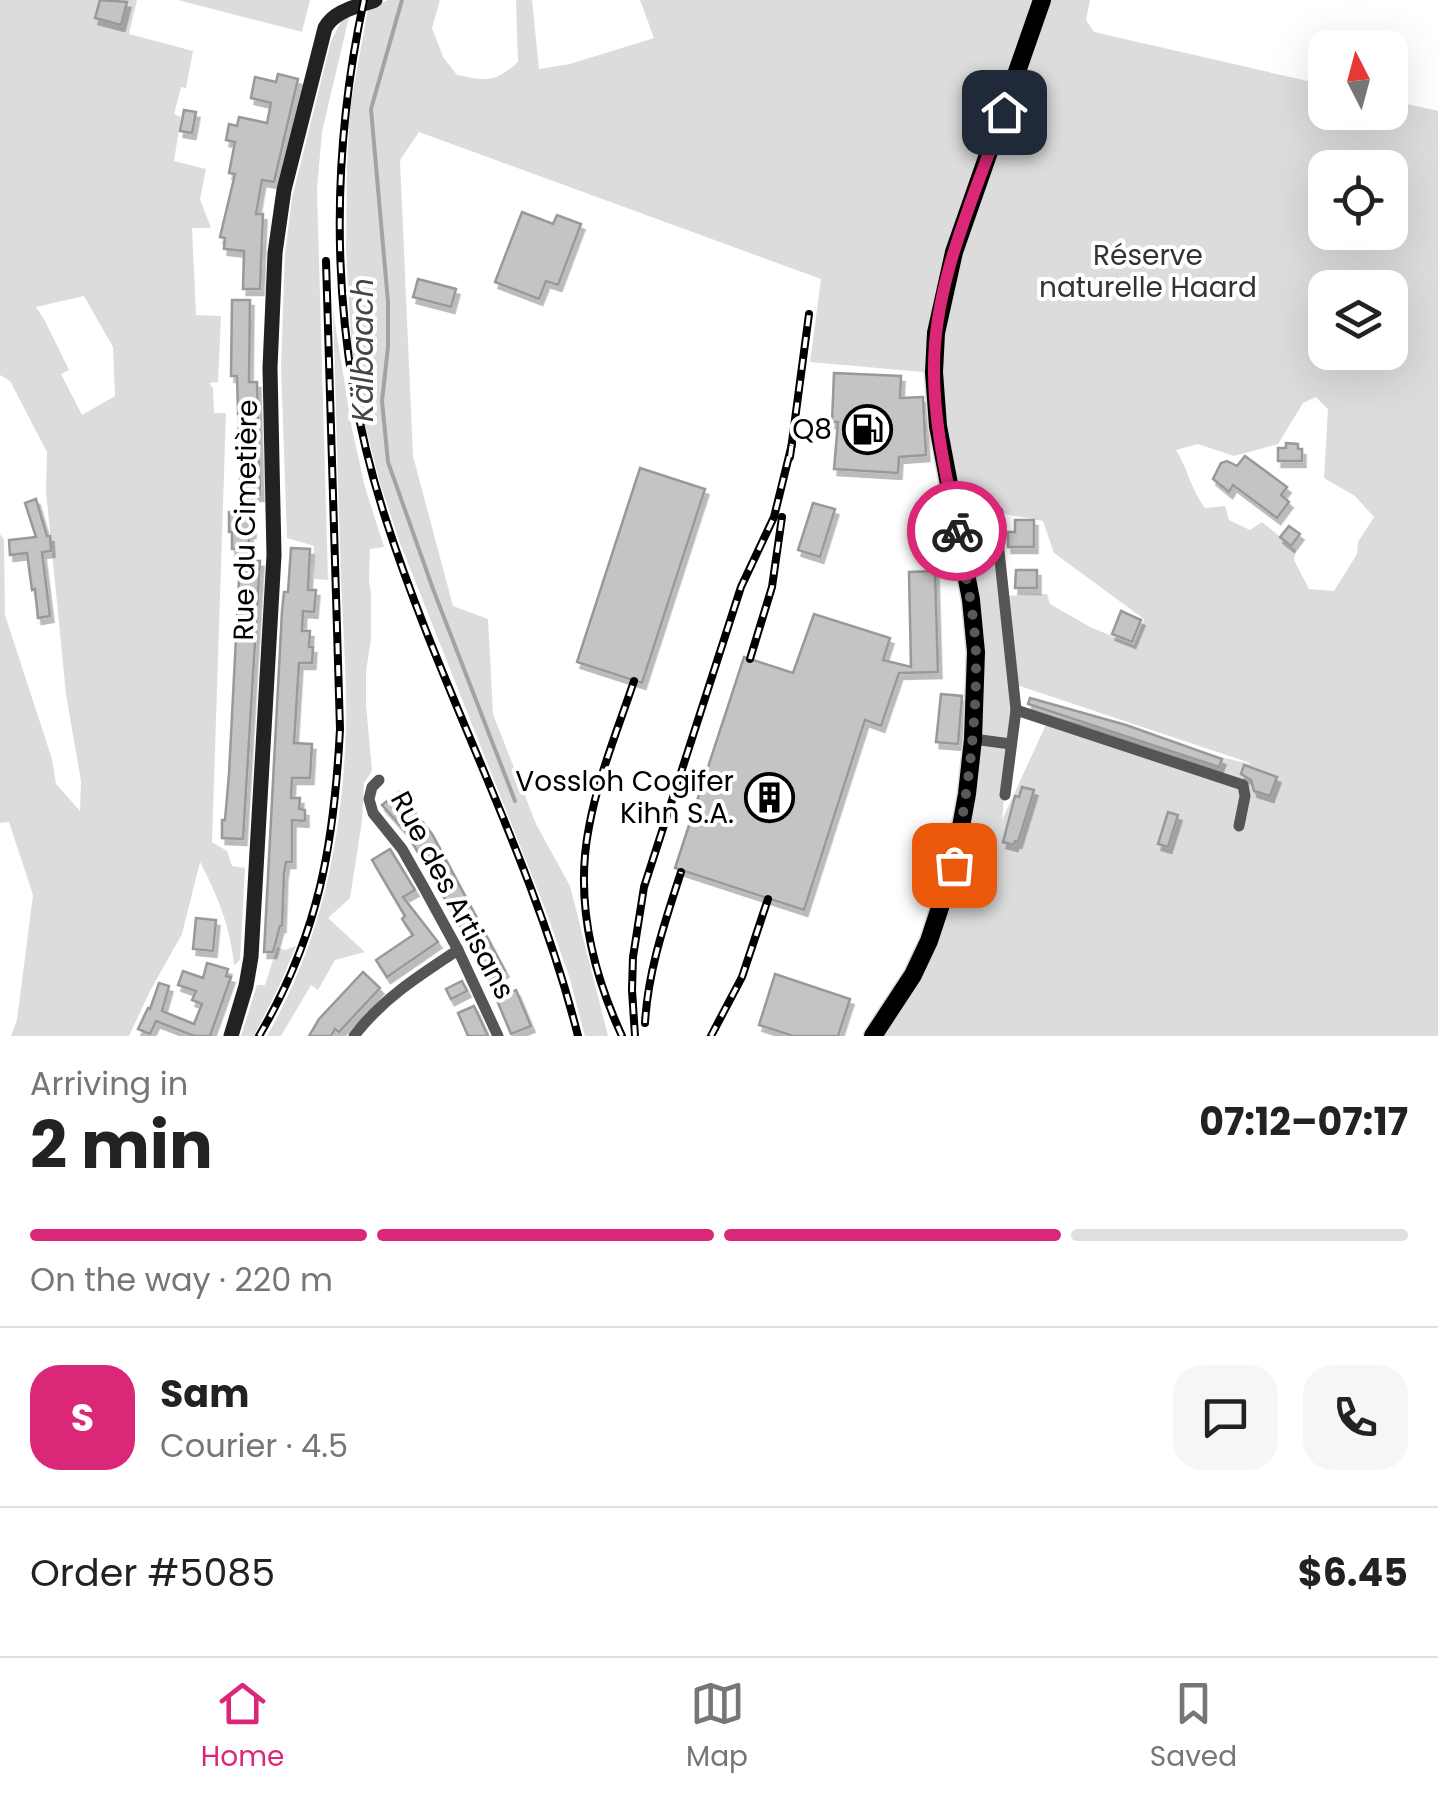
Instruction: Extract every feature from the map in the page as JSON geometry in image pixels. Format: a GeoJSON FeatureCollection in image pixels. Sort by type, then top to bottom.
{"type":"FeatureCollection","features":[{"type":"Feature","properties":{"kind":"main road","name":"Rue du Cimetière"},"geometry":{"type":"LineString","coordinates":[[231,1036],[250,957],[274,555],[270,368],[275,253],[284,190],[330,20],[375,0]]}},
{"type":"Feature","properties":{"kind":"main road"},"geometry":{"type":"LineString","coordinates":[[873,1036],[913,975],[929,941],[954,865],[967,794],[976,652],[938,426],[936,333],[954,252],[1042,0]]}},
{"type":"Feature","properties":{"kind":"street"},"geometry":{"type":"LineString","coordinates":[[998,512],[1016,710],[1005,795]]}},
{"type":"Feature","properties":{"kind":"street"},"geometry":{"type":"LineString","coordinates":[[1016,710],[1243,785],[1240,826]]}},
{"type":"Feature","properties":{"kind":"street"},"geometry":{"type":"LineString","coordinates":[[972,739],[1011,744]]}},
{"type":"Feature","properties":{"kind":"street","name":"Rue des Artisans"},"geometry":{"type":"LineString","coordinates":[[379,780],[369,799],[374,813],[402,849],[458,950],[498,1036]]}},
{"type":"Feature","properties":{"kind":"street"},"geometry":{"type":"LineString","coordinates":[[354,1036],[406,984],[458,950]]}},
{"type":"Feature","properties":{"kind":"green space"},"geometry":{"type":"Polygon","coordinates":[[[0,0],[137,0],[129,34],[193,51],[186,88],[181,87],[174,114],[181,117],[174,161],[206,169],[200,199],[211,228],[192,228],[196,315],[221,316],[218,382],[209,383],[213,388],[214,413],[226,413],[212,842],[227,851],[232,866],[245,868],[240,960],[234,965],[222,912],[200,862],[182,934],[129,1036],[11,1036],[17,1020],[33,895],[9,822],[0,823],[0,534],[4,540],[5,615],[52,759],[56,784],[80,811],[81,781],[66,694],[46,491],[47,452],[10,381],[0,375],[0,0]],[[84,296],[36,307],[69,370],[61,374],[82,415],[115,396],[113,347],[84,296]]]}},
{"type":"Feature","properties":{"kind":"green space"},"geometry":{"type":"Polygon","coordinates":[[[178,0],[310,0],[302,32],[178,0]]]}},
{"type":"Feature","properties":{"kind":"green space","name":"Réserve naturelle Haard"},"geometry":{"type":"Polygon","coordinates":[[[388,0],[440,0],[432,28],[443,57],[457,75],[483,79],[497,77],[518,62],[516,0],[532,0],[539,69],[570,64],[654,38],[640,0],[1090,0],[1086,20],[1094,32],[1308,81],[1308,130],[1408,130],[1408,104],[1438,111],[1438,1036],[873,1036],[913,975],[954,865],[976,652],[934,373],[810,362],[821,279],[419,132],[400,160],[413,456],[453,606],[488,619],[493,714],[536,824],[570,886],[608,1036],[585,1036],[546,911],[400,543],[365,425],[352,354],[346,251],[350,108],[368,9],[388,0]],[[1316,397],[1303,403],[1278,444],[1234,456],[1198,444],[1176,450],[1205,508],[1225,506],[1229,520],[1250,530],[1262,522],[1296,550],[1294,560],[1309,589],[1334,591],[1374,517],[1355,496],[1324,478],[1328,409],[1316,397]],[[999,513],[1004,596],[1047,594],[1050,604],[1090,627],[1134,645],[1144,619],[1054,553],[1043,521],[999,513]],[[1014,684],[1002,820],[1050,716],[1250,763],[1014,684]]]}},
{"type":"Feature","properties":{"kind":"green space"},"geometry":{"type":"Polygon","coordinates":[[[349,17],[322,132],[317,189],[328,580],[314,579],[314,546],[287,538],[281,367],[285,253],[292,198],[331,41],[343,18],[349,17]]]}},
{"type":"Feature","properties":{"kind":"green space"},"geometry":{"type":"Polygon","coordinates":[[[333,311],[352,429],[384,547],[370,549],[371,639],[366,704],[372,771],[364,783],[350,898],[328,918],[365,952],[335,960],[318,990],[311,985],[281,1036],[267,1036],[286,1000],[315,926],[334,850],[344,771],[346,692],[333,311]]]}},
{"type":"Feature","properties":{"kind":"green space"},"geometry":{"type":"Polygon","coordinates":[[[296,946],[254,1036],[241,1036],[257,985],[265,985],[277,947],[285,950],[296,946]]]}},
{"type":"Feature","properties":{"kind":"building"},"geometry":{"type":"Polygon","coordinates":[[[100,0],[127,2],[121,25],[95,18],[100,0]]]}},
{"type":"Feature","properties":{"kind":"building"},"geometry":{"type":"Polygon","coordinates":[[[278,74],[298,79],[274,182],[262,180],[256,214],[263,214],[260,289],[243,289],[244,251],[224,249],[225,238],[220,237],[235,174],[229,173],[235,142],[226,140],[229,124],[237,126],[239,117],[267,123],[271,103],[251,98],[255,77],[276,82],[278,74]]]}},
{"type":"Feature","properties":{"kind":"building"},"geometry":{"type":"Polygon","coordinates":[[[184,110],[196,112],[192,133],[180,131],[184,110]]]}},
{"type":"Feature","properties":{"kind":"building"},"geometry":{"type":"Polygon","coordinates":[[[522,212],[553,224],[557,215],[581,224],[558,285],[546,281],[539,299],[495,282],[522,212]]]}},
{"type":"Feature","properties":{"kind":"building"},"geometry":{"type":"Polygon","coordinates":[[[418,279],[456,289],[451,307],[413,297],[418,279]]]}},
{"type":"Feature","properties":{"kind":"building"},"geometry":{"type":"Polygon","coordinates":[[[232,300],[250,300],[249,382],[257,382],[260,495],[252,495],[249,549],[232,549],[229,532],[229,512],[241,512],[237,376],[231,376],[232,300]]]}},
{"type":"Feature","properties":{"kind":"building"},"geometry":{"type":"Polygon","coordinates":[[[834,373],[901,376],[900,398],[923,397],[926,455],[899,457],[898,473],[834,469],[838,422],[832,422],[834,373]]]}},
{"type":"Feature","properties":{"kind":"building"},"geometry":{"type":"Polygon","coordinates":[[[1286,443],[1298,444],[1302,461],[1278,461],[1278,448],[1286,448],[1286,443]]]}},
{"type":"Feature","properties":{"kind":"building"},"geometry":{"type":"Polygon","coordinates":[[[1245,456],[1287,487],[1281,495],[1289,502],[1277,518],[1233,485],[1229,492],[1213,479],[1221,463],[1227,461],[1237,466],[1245,456]]]}},
{"type":"Feature","properties":{"kind":"building"},"geometry":{"type":"Polygon","coordinates":[[[640,468],[705,489],[642,683],[577,662],[640,468]]]}},
{"type":"Feature","properties":{"kind":"building"},"geometry":{"type":"Polygon","coordinates":[[[36,499],[50,536],[51,551],[42,552],[50,616],[38,618],[27,553],[10,555],[9,540],[36,537],[25,503],[36,499]]]}},
{"type":"Feature","properties":{"kind":"building"},"geometry":{"type":"Polygon","coordinates":[[[813,503],[835,509],[820,557],[798,550],[813,503]]]}},
{"type":"Feature","properties":{"kind":"building"},"geometry":{"type":"Polygon","coordinates":[[[1015,520],[1034,520],[1034,547],[1008,547],[1008,532],[1015,532],[1015,520]]]}},
{"type":"Feature","properties":{"kind":"building"},"geometry":{"type":"Polygon","coordinates":[[[1289,526],[1300,534],[1291,546],[1280,537],[1289,526]]]}},
{"type":"Feature","properties":{"kind":"building"},"geometry":{"type":"Polygon","coordinates":[[[291,548],[310,549],[308,590],[316,590],[314,612],[303,611],[302,631],[310,631],[312,663],[299,663],[294,743],[312,744],[310,778],[292,778],[291,798],[300,798],[299,809],[305,810],[305,821],[292,820],[292,862],[286,862],[284,873],[282,926],[273,952],[264,952],[282,611],[284,592],[288,592],[291,548]]]}},
{"type":"Feature","properties":{"kind":"building"},"geometry":{"type":"Polygon","coordinates":[[[240,560],[260,561],[243,839],[222,838],[240,560]]]}},
{"type":"Feature","properties":{"kind":"building"},"geometry":{"type":"Polygon","coordinates":[[[1016,570],[1037,570],[1037,588],[1015,588],[1016,570]]]}},
{"type":"Feature","properties":{"kind":"building","name":"Vossloh Cogifer Kihn S.A."},"geometry":{"type":"Polygon","coordinates":[[[935,571],[938,672],[899,673],[881,726],[865,720],[804,910],[675,868],[744,657],[793,673],[814,614],[890,638],[883,660],[911,667],[909,572],[935,571]]]}},
{"type":"Feature","properties":{"kind":"building"},"geometry":{"type":"Polygon","coordinates":[[[1121,611],[1141,620],[1132,642],[1112,634],[1121,611]]]}},
{"type":"Feature","properties":{"kind":"building"},"geometry":{"type":"Polygon","coordinates":[[[941,694],[962,696],[958,744],[936,742],[941,694]]]}},
{"type":"Feature","properties":{"kind":"building"},"geometry":{"type":"Polygon","coordinates":[[[1030,698],[1126,725],[1222,759],[1219,767],[1028,704],[1030,698]]]}},
{"type":"Feature","properties":{"kind":"building"},"geometry":{"type":"Polygon","coordinates":[[[1244,765],[1277,777],[1270,796],[1254,791],[1251,780],[1241,774],[1244,765]]]}},
{"type":"Feature","properties":{"kind":"building"},"geometry":{"type":"Polygon","coordinates":[[[1022,787],[1034,790],[1014,845],[1003,842],[1015,796],[1019,797],[1022,787]]]}},
{"type":"Feature","properties":{"kind":"building"},"geometry":{"type":"Polygon","coordinates":[[[399,792],[432,834],[505,971],[489,979],[406,832],[382,805],[399,792]]]}},
{"type":"Feature","properties":{"kind":"building"},"geometry":{"type":"Polygon","coordinates":[[[1168,812],[1178,815],[1168,847],[1158,844],[1168,812]]]}},
{"type":"Feature","properties":{"kind":"building"},"geometry":{"type":"Polygon","coordinates":[[[390,849],[415,890],[403,897],[438,942],[387,977],[376,960],[413,935],[372,860],[390,849]]]}},
{"type":"Feature","properties":{"kind":"building"},"geometry":{"type":"Polygon","coordinates":[[[196,918],[216,920],[213,951],[193,949],[196,918]]]}},
{"type":"Feature","properties":{"kind":"building"},"geometry":{"type":"Polygon","coordinates":[[[207,963],[228,969],[226,976],[231,977],[210,1036],[194,1036],[156,1021],[150,1034],[138,1029],[159,983],[169,986],[162,1011],[194,1024],[202,1004],[192,1000],[196,991],[178,985],[183,971],[203,978],[207,963]]]}},
{"type":"Feature","properties":{"kind":"building"},"geometry":{"type":"Polygon","coordinates":[[[363,972],[380,988],[339,1032],[335,1029],[331,1036],[309,1036],[319,1019],[363,972]]]}},
{"type":"Feature","properties":{"kind":"building"},"geometry":{"type":"Polygon","coordinates":[[[775,974],[850,999],[838,1036],[793,1036],[759,1025],[775,974]]]}},
{"type":"Feature","properties":{"kind":"building"},"geometry":{"type":"Polygon","coordinates":[[[462,981],[467,991],[451,999],[446,989],[462,981]]]}},
{"type":"Feature","properties":{"kind":"building"},"geometry":{"type":"Polygon","coordinates":[[[516,990],[531,1026],[511,1034],[496,998],[516,990]]]}},
{"type":"Feature","properties":{"kind":"building"},"geometry":{"type":"Polygon","coordinates":[[[474,1006],[488,1036],[468,1036],[458,1013],[474,1006]]]}},
{"type":"Feature","properties":{"kind":"waterway","name":"Kälbaach"},"geometry":{"type":"LineString","coordinates":[[402,0],[371,109],[388,302],[382,401],[388,462],[515,801]]}},
{"type":"Feature","properties":{"kind":"railway"},"geometry":{"type":"LineString","coordinates":[[364,0],[344,129],[340,260],[354,390],[367,454],[385,517],[432,647],[537,904],[578,1036]]}},
{"type":"Feature","properties":{"kind":"railway"},"geometry":{"type":"LineString","coordinates":[[259,1036],[296,961],[320,888],[337,771],[340,729],[326,261]]}},
{"type":"Feature","properties":{"kind":"railway"},"geometry":{"type":"LineString","coordinates":[[790,457],[809,314]]}},
{"type":"Feature","properties":{"kind":"railway"},"geometry":{"type":"LineString","coordinates":[[635,1036],[633,957],[644,887],[741,587],[774,517],[792,444]]}},
{"type":"Feature","properties":{"kind":"railway"},"geometry":{"type":"LineString","coordinates":[[750,659],[772,587],[782,517]]}},
{"type":"Feature","properties":{"kind":"railway"},"geometry":{"type":"LineString","coordinates":[[622,1036],[595,960],[584,880],[593,808],[634,681]]}},
{"type":"Feature","properties":{"kind":"railway"},"geometry":{"type":"LineString","coordinates":[[645,1023],[653,965],[681,872]]}},
{"type":"Feature","properties":{"kind":"railway"},"geometry":{"type":"LineString","coordinates":[[711,1036],[742,977],[768,899]]}},
{"type":"Feature","properties":{"kind":"way so far"},"geometry":{"type":"LineString","coordinates":[[954,865],[967,794],[976,652],[957,531]]}},
{"type":"Feature","properties":{"kind":"place","name":"Q8"},"geometry":{"type":"Point","coordinates":[867,429]}},
{"type":"Feature","properties":{"kind":"place","name":"Vossloh Cogifer Kihn S.A."},"geometry":{"type":"Point","coordinates":[769,797]}},
{"type":"Feature","properties":{"kind":"route"},"geometry":{"type":"LineString","coordinates":[[957,531],[938,426],[936,333],[954,252],[1004,112]]}}]}
